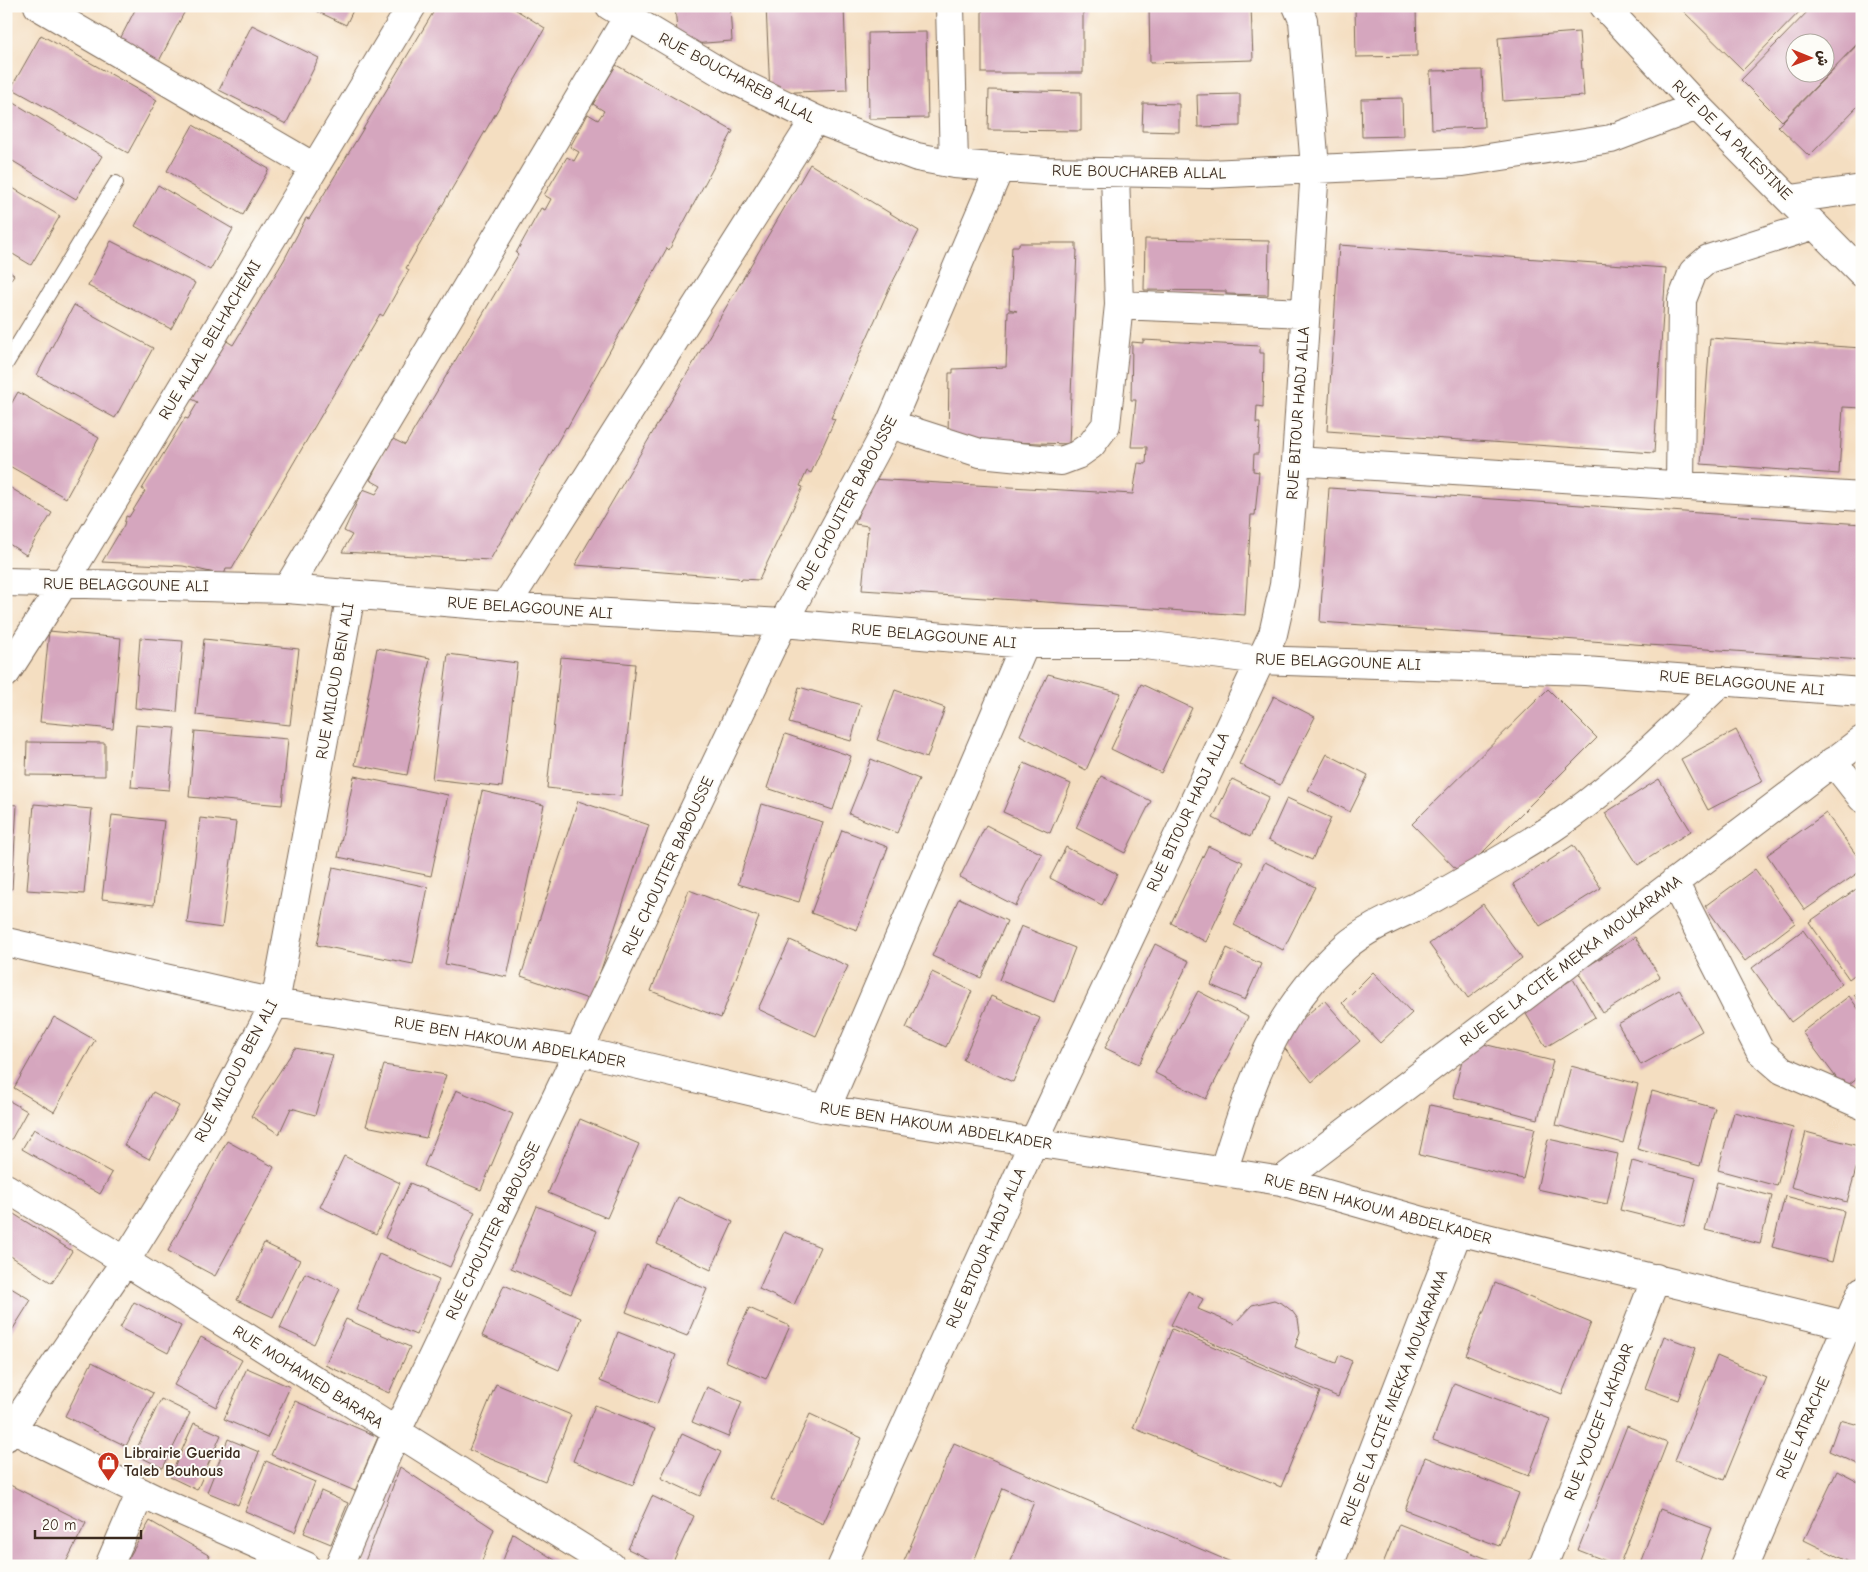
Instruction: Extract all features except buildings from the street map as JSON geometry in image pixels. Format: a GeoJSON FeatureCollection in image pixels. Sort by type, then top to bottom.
{"type":"FeatureCollection","features":[{"type":"Feature","properties":{"kind":"street"},"geometry":{"type":"LineString","coordinates":[[38,6],[314,167]]}},
{"type":"Feature","properties":{"kind":"street","name":"RUE ALLAL BELHACHEMI"},"geometry":{"type":"LineString","coordinates":[[6,672],[64,583],[412,6]]}},
{"type":"Feature","properties":{"kind":"street"},"geometry":{"type":"LineString","coordinates":[[950,6],[954,164]]}},
{"type":"Feature","properties":{"kind":"street","name":"RUE BITOUR HADJ ALLA"},"geometry":{"type":"LineString","coordinates":[[842,1566],[1034,1141],[1273,634],[1284,585],[1296,461],[1315,168],[1302,20],[1296,6]]}},
{"type":"Feature","properties":{"kind":"street","name":"RUE DE LA PALESTINE"},"geometry":{"type":"LineString","coordinates":[[1604,6],[1698,106],[1862,273]]}},
{"type":"Feature","properties":{"kind":"street"},"geometry":{"type":"LineString","coordinates":[[287,589],[618,12]]}},
{"type":"Feature","properties":{"kind":"street","name":"RUE BOUCHAREB ALLAL"},"geometry":{"type":"LineString","coordinates":[[618,12],[730,78],[815,119],[917,157],[954,164],[1116,172],[1209,174],[1463,162],[1611,139],[1698,106]]}},
{"type":"Feature","properties":{"kind":"street"},"geometry":{"type":"LineString","coordinates":[[505,606],[815,119]]}},
{"type":"Feature","properties":{"kind":"street","name":"RUE CHOUITER BABOUSSE"},"geometry":{"type":"LineString","coordinates":[[339,1566],[396,1433],[580,1052],[783,624],[890,424],[1000,167]]}},
{"type":"Feature","properties":{"kind":"street"},"geometry":{"type":"LineString","coordinates":[[890,424],[980,453],[1061,461],[1077,455],[1091,444],[1106,425],[1119,305],[1116,172]]}},
{"type":"Feature","properties":{"kind":"street"},"geometry":{"type":"LineString","coordinates":[[1791,200],[1862,189]]}},
{"type":"Feature","properties":{"kind":"street"},"geometry":{"type":"LineString","coordinates":[[1680,485],[1682,300],[1693,272],[1708,259],[1815,224]]}},
{"type":"Feature","properties":{"kind":"street"},"geometry":{"type":"LineString","coordinates":[[1119,305],[1306,313]]}},
{"type":"Feature","properties":{"kind":"street"},"geometry":{"type":"LineString","coordinates":[[1296,461],[1862,496]]}},
{"type":"Feature","properties":{"kind":"street","name":"RUE BELAGGOUNE ALI"},"geometry":{"type":"LineString","coordinates":[[6,582],[287,589],[505,606],[783,624],[1025,644],[1137,644],[1260,660],[1585,670],[1862,692]]}},
{"type":"Feature","properties":{"kind":"street","name":"RUE MILOUD BEN ALI"},"geometry":{"type":"LineString","coordinates":[[8,1430],[126,1260],[213,1120],[275,1003],[351,594]]}},
{"type":"Feature","properties":{"kind":"street"},"geometry":{"type":"LineString","coordinates":[[826,1109],[1025,644]]}},
{"type":"Feature","properties":{"kind":"street"},"geometry":{"type":"LineString","coordinates":[[1223,1172],[1249,1092],[1277,1029],[1315,978],[1346,946],[1381,924],[1434,898],[1552,828],[1624,772],[1722,681]]}},
{"type":"Feature","properties":{"kind":"street","name":"RUE DE LA CITÉ MEKKA MOUKARAMA"},"geometry":{"type":"LineString","coordinates":[[1281,1181],[1862,740]]}},
{"type":"Feature","properties":{"kind":"street"},"geometry":{"type":"LineString","coordinates":[[1833,762],[1862,798]]}},
{"type":"Feature","properties":{"kind":"street"},"geometry":{"type":"LineString","coordinates":[[1674,882],[1760,1051],[1782,1070],[1862,1105]]}},
{"type":"Feature","properties":{"kind":"street","name":"RUE BEN HAKOUM ABDELKADER"},"geometry":{"type":"LineString","coordinates":[[6,942],[275,1003],[580,1052],[826,1109],[1281,1181],[1458,1231],[1855,1327]]}},
{"type":"Feature","properties":{"kind":"street","name":"RUE MOHAMED BARARA"},"geometry":{"type":"LineString","coordinates":[[6,1188],[126,1260],[396,1433],[611,1566]]}},
{"type":"Feature","properties":{"kind":"street","name":"RUE DE LA CITÉ MEKKA MOUKARAMA"},"geometry":{"type":"LineString","coordinates":[[1329,1566],[1458,1231]]}},
{"type":"Feature","properties":{"kind":"street","name":"RUE YOUCEF LAKHDAR"},"geometry":{"type":"LineString","coordinates":[[1543,1566],[1656,1278]]}},
{"type":"Feature","properties":{"kind":"street","name":"RUE LATRACHE"},"geometry":{"type":"LineString","coordinates":[[1744,1566],[1855,1327],[1862,1291]]}},
{"type":"Feature","properties":{"kind":"street"},"geometry":{"type":"LineString","coordinates":[[8,1430],[306,1566]]}},
{"type":"Feature","properties":{"kind":"street"},"geometry":{"type":"LineString","coordinates":[[109,1566],[141,1492]]}},
{"type":"Feature","properties":{"kind":"lane"},"geometry":{"type":"LineString","coordinates":[[6,364],[116,183]]}},
{"type":"Feature","properties":{"kind":"place","name":"Librairie Guerida Taleb Bouhous"},"geometry":{"type":"Point","coordinates":[108,1481]}}]}
